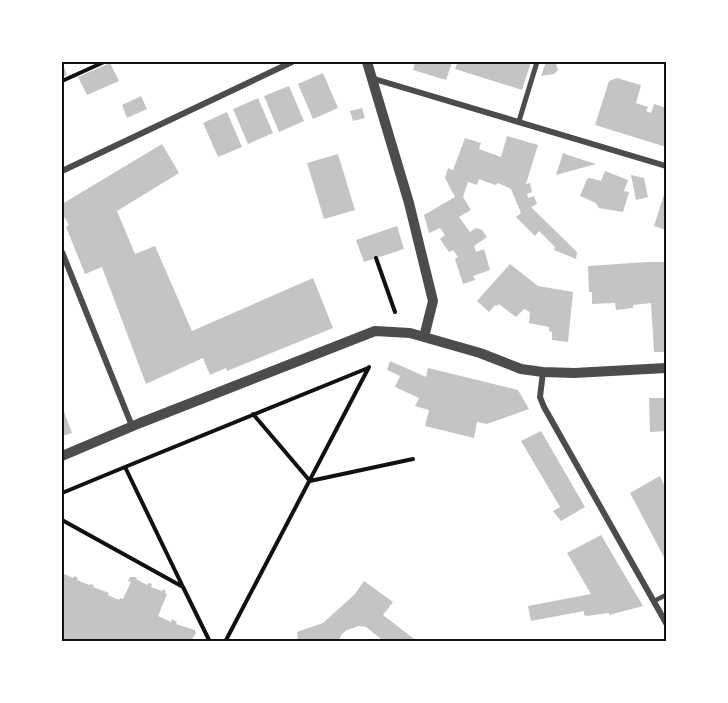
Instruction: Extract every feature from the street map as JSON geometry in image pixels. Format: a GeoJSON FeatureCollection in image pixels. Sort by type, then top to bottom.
{"type":"FeatureCollection","features":[{"type":"Feature","properties":{"kind":"street"},"geometry":{"type":"LineString","coordinates":[[62,171],[292,62]]}},
{"type":"Feature","properties":{"kind":"street"},"geometry":{"type":"LineString","coordinates":[[367,62],[409,203],[434,301],[424,337]]}},
{"type":"Feature","properties":{"kind":"street"},"geometry":{"type":"LineString","coordinates":[[519,121],[537,62]]}},
{"type":"Feature","properties":{"kind":"street"},"geometry":{"type":"LineString","coordinates":[[371,78],[666,166]]}},
{"type":"Feature","properties":{"kind":"street"},"geometry":{"type":"LineString","coordinates":[[62,252],[132,426]]}},
{"type":"Feature","properties":{"kind":"street"},"geometry":{"type":"LineString","coordinates":[[62,456],[132,426],[375,331],[410,333],[480,353],[521,369],[543,372],[574,373],[666,368]]}},
{"type":"Feature","properties":{"kind":"street"},"geometry":{"type":"LineString","coordinates":[[543,372],[540,397],[544,407],[666,623]]}},
{"type":"Feature","properties":{"kind":"lane"},"geometry":{"type":"LineString","coordinates":[[654,601],[666,595]]}},
{"type":"Feature","properties":{"kind":"path"},"geometry":{"type":"LineString","coordinates":[[62,81],[104,62]]}},
{"type":"Feature","properties":{"kind":"path"},"geometry":{"type":"LineString","coordinates":[[376,258],[395,312]]}},
{"type":"Feature","properties":{"kind":"path"},"geometry":{"type":"LineString","coordinates":[[62,494],[369,367],[225,642]]}},
{"type":"Feature","properties":{"kind":"path"},"geometry":{"type":"LineString","coordinates":[[254,414],[310,481]]}},
{"type":"Feature","properties":{"kind":"path"},"geometry":{"type":"LineString","coordinates":[[310,481],[413,459]]}},
{"type":"Feature","properties":{"kind":"path"},"geometry":{"type":"LineString","coordinates":[[124,467],[210,642]]}},
{"type":"Feature","properties":{"kind":"path"},"geometry":{"type":"LineString","coordinates":[[62,520],[183,587]]}},
{"type":"Feature","properties":{"kind":"building"},"geometry":{"type":"Polygon","coordinates":[[[62,62],[67,75],[62,77],[62,62]]]}},
{"type":"Feature","properties":{"kind":"building"},"geometry":{"type":"Polygon","coordinates":[[[415,62],[452,62],[446,80],[413,70],[415,62]]]}},
{"type":"Feature","properties":{"kind":"building"},"geometry":{"type":"Polygon","coordinates":[[[452,62],[531,62],[522,90],[455,69],[457,64],[452,62]]]}},
{"type":"Feature","properties":{"kind":"building"},"geometry":{"type":"Polygon","coordinates":[[[546,62],[561,62],[556,63],[558,70],[554,74],[541,76],[546,62]]]}},
{"type":"Feature","properties":{"kind":"building"},"geometry":{"type":"Polygon","coordinates":[[[110,63],[119,81],[87,95],[78,77],[110,63]]]}},
{"type":"Feature","properties":{"kind":"building"},"geometry":{"type":"Polygon","coordinates":[[[323,73],[338,108],[313,119],[298,84],[323,73]]]}},
{"type":"Feature","properties":{"kind":"building"},"geometry":{"type":"Polygon","coordinates":[[[617,78],[641,85],[636,103],[648,107],[646,111],[651,113],[654,104],[666,108],[666,147],[595,125],[609,81],[617,78]]]}},
{"type":"Feature","properties":{"kind":"building"},"geometry":{"type":"Polygon","coordinates":[[[289,86],[304,121],[279,132],[264,96],[289,86]]]}},
{"type":"Feature","properties":{"kind":"building"},"geometry":{"type":"Polygon","coordinates":[[[141,96],[147,109],[127,118],[122,105],[141,96]]]}},
{"type":"Feature","properties":{"kind":"building"},"geometry":{"type":"Polygon","coordinates":[[[258,98],[273,133],[248,144],[233,109],[258,98]]]}},
{"type":"Feature","properties":{"kind":"building"},"geometry":{"type":"Polygon","coordinates":[[[362,108],[365,118],[353,121],[350,111],[362,108]]]}},
{"type":"Feature","properties":{"kind":"building"},"geometry":{"type":"Polygon","coordinates":[[[227,112],[242,147],[218,157],[203,123],[227,112]]]}},
{"type":"Feature","properties":{"kind":"building"},"geometry":{"type":"Polygon","coordinates":[[[507,136],[538,145],[526,184],[530,183],[532,192],[527,194],[528,198],[534,196],[537,204],[531,207],[577,252],[576,259],[554,250],[555,247],[539,231],[535,236],[516,217],[521,213],[511,189],[498,183],[495,185],[479,179],[477,185],[468,182],[463,197],[471,210],[459,217],[470,232],[476,228],[482,230],[487,237],[474,246],[476,252],[484,249],[490,270],[473,276],[475,280],[463,284],[455,259],[458,257],[453,250],[449,252],[440,239],[445,235],[440,228],[429,233],[424,215],[455,197],[445,178],[448,168],[453,170],[465,138],[481,143],[479,149],[501,157],[507,136]]]}},
{"type":"Feature","properties":{"kind":"building"},"geometry":{"type":"Polygon","coordinates":[[[162,144],[179,173],[117,211],[135,254],[155,246],[192,331],[313,278],[333,328],[227,371],[226,368],[210,375],[203,358],[146,384],[102,267],[85,274],[66,227],[69,225],[62,213],[62,204],[162,144]]]}},
{"type":"Feature","properties":{"kind":"building"},"geometry":{"type":"Polygon","coordinates":[[[563,153],[568,155],[596,164],[556,175],[563,153]]]}},
{"type":"Feature","properties":{"kind":"building"},"geometry":{"type":"Polygon","coordinates":[[[338,154],[355,210],[324,219],[307,163],[338,154]]]}},
{"type":"Feature","properties":{"kind":"building"},"geometry":{"type":"Polygon","coordinates":[[[605,171],[628,180],[624,191],[629,192],[623,212],[599,208],[596,203],[580,196],[587,179],[601,181],[605,171]]]}},
{"type":"Feature","properties":{"kind":"building"},"geometry":{"type":"Polygon","coordinates":[[[631,175],[644,178],[648,197],[636,200],[631,175]]]}},
{"type":"Feature","properties":{"kind":"building"},"geometry":{"type":"Polygon","coordinates":[[[666,188],[666,230],[654,226],[666,188]]]}},
{"type":"Feature","properties":{"kind":"building"},"geometry":{"type":"Polygon","coordinates":[[[397,226],[404,249],[364,262],[356,240],[397,226]]]}},
{"type":"Feature","properties":{"kind":"building"},"geometry":{"type":"Polygon","coordinates":[[[666,262],[666,352],[654,352],[651,303],[616,310],[615,303],[592,304],[592,292],[589,292],[588,266],[666,262]]]}},
{"type":"Feature","properties":{"kind":"building"},"geometry":{"type":"Polygon","coordinates":[[[510,264],[538,286],[573,292],[568,342],[552,340],[549,327],[529,323],[530,312],[524,309],[516,317],[499,304],[489,312],[477,301],[510,264]]]}},
{"type":"Feature","properties":{"kind":"building"},"geometry":{"type":"Polygon","coordinates":[[[390,361],[426,377],[428,368],[518,390],[529,409],[487,424],[477,422],[474,438],[425,426],[429,410],[415,406],[419,398],[395,387],[400,376],[387,370],[390,361]]]}},
{"type":"Feature","properties":{"kind":"building"},"geometry":{"type":"Polygon","coordinates":[[[649,398],[666,398],[666,431],[650,432],[649,398]]]}},
{"type":"Feature","properties":{"kind":"building"},"geometry":{"type":"Polygon","coordinates":[[[62,406],[72,433],[62,436],[62,406]]]}},
{"type":"Feature","properties":{"kind":"building"},"geometry":{"type":"Polygon","coordinates":[[[541,431],[585,507],[561,521],[553,511],[560,507],[521,441],[541,431]]]}},
{"type":"Feature","properties":{"kind":"building"},"geometry":{"type":"Polygon","coordinates":[[[660,476],[666,489],[666,561],[630,493],[660,476]]]}},
{"type":"Feature","properties":{"kind":"building"},"geometry":{"type":"Polygon","coordinates":[[[601,535],[643,606],[609,615],[609,613],[587,616],[584,615],[584,611],[531,621],[528,606],[591,594],[567,553],[601,535]]]}},
{"type":"Feature","properties":{"kind":"building"},"geometry":{"type":"Polygon","coordinates":[[[62,573],[94,585],[93,587],[119,600],[123,599],[131,582],[128,581],[130,577],[137,577],[136,579],[147,585],[152,584],[151,587],[166,591],[167,594],[158,616],[171,622],[172,619],[177,622],[176,624],[195,630],[196,633],[190,642],[62,642],[62,573]]]}},
{"type":"Feature","properties":{"kind":"building"},"geometry":{"type":"Polygon","coordinates":[[[364,581],[393,602],[383,615],[418,642],[385,642],[366,627],[359,626],[347,630],[338,642],[298,642],[297,632],[323,623],[354,595],[364,581]]]}}]}
